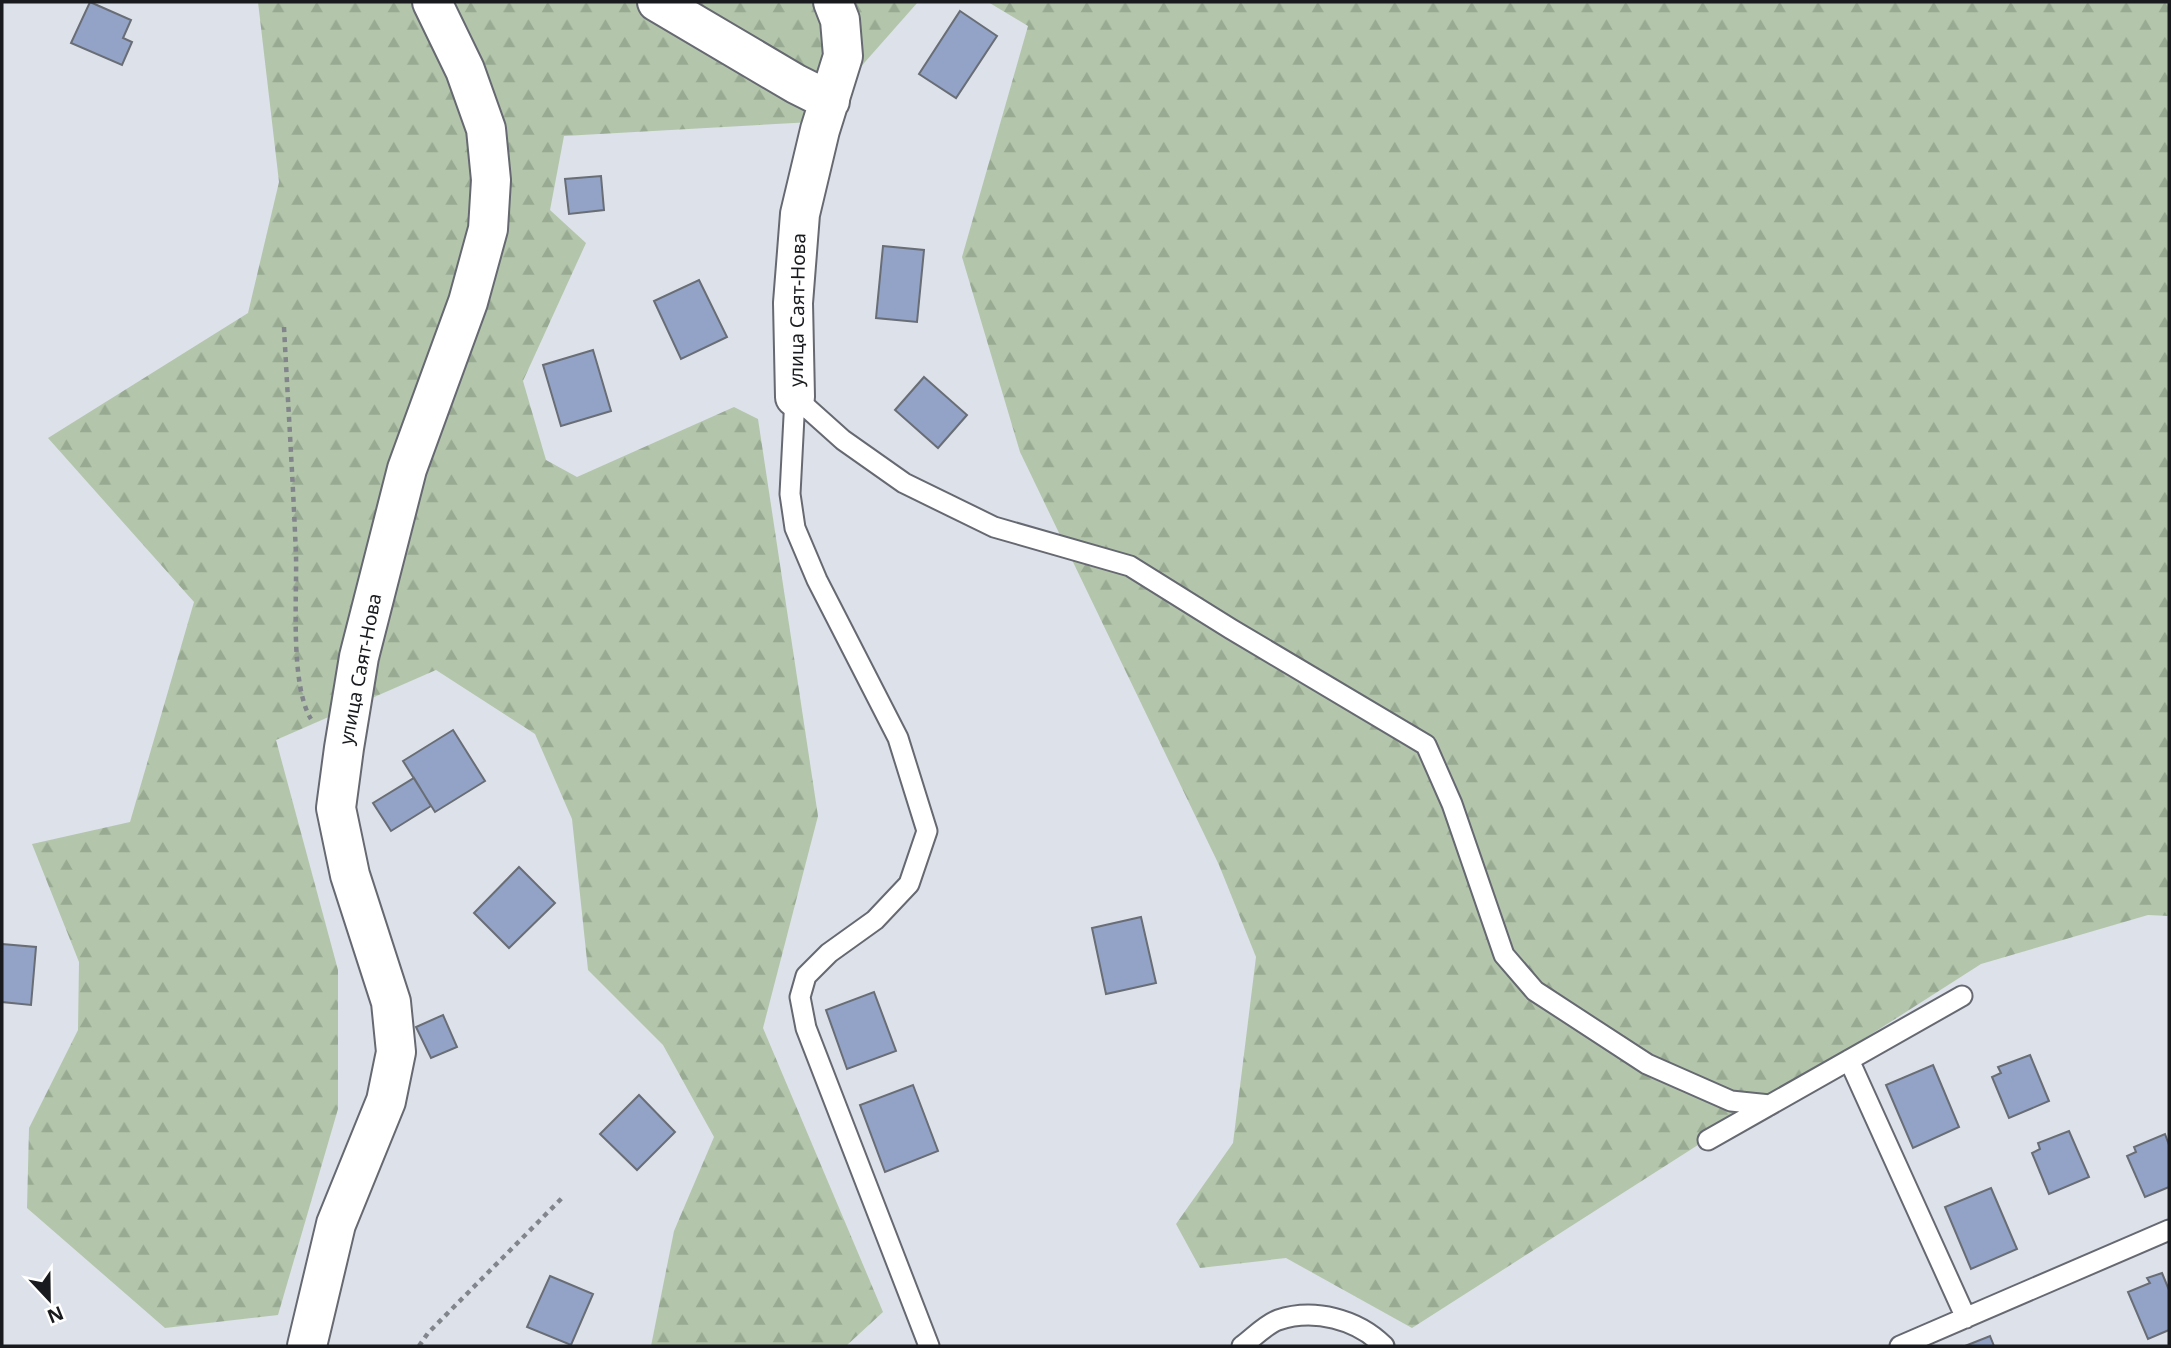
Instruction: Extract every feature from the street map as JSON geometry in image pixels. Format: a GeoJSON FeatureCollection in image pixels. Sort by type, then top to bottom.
{"type":"FeatureCollection","features":[{"type":"Feature","properties":{"kind":"street","name":"улица Саят-Нова"},"geometry":{"type":"LineString","coordinates":[[310,1345],[337,1224],[386,1101],[396,1052],[391,1002],[350,875],[336,808],[344,748],[359,657],[407,469],[468,302],[488,229],[491,180],[486,129],[465,69],[432,2]]}},
{"type":"Feature","properties":{"kind":"street"},"geometry":{"type":"LineString","coordinates":[[657,2],[796,84],[831,101]]}},
{"type":"Feature","properties":{"kind":"street","name":"улица Саят-Нова"},"geometry":{"type":"LineString","coordinates":[[795,397],[793,303],[800,214],[820,130],[843,56],[840,20],[833,2]]}},
{"type":"Feature","properties":{"kind":"lane"},"geometry":{"type":"LineString","coordinates":[[795,397],[843,440],[904,482],[995,527],[1130,566],[1426,745],[1452,804],[1504,955],[1535,991],[1647,1064],[1731,1101],[1770,1105]]}},
{"type":"Feature","properties":{"kind":"lane"},"geometry":{"type":"LineString","coordinates":[[795,397],[790,494],[795,528],[817,580],[898,738],[927,831],[909,884],[875,919],[829,953],[806,976],[800,997],[806,1028],[929,1346]]}},
{"type":"Feature","properties":{"kind":"lane"},"geometry":{"type":"LineString","coordinates":[[1708,1140],[1962,996]]}},
{"type":"Feature","properties":{"kind":"lane"},"geometry":{"type":"LineString","coordinates":[[1849,1060],[1966,1318]]}},
{"type":"Feature","properties":{"kind":"lane"},"geometry":{"type":"LineString","coordinates":[[1900,1346],[2169,1230]]}},
{"type":"Feature","properties":{"kind":"lane"},"geometry":{"type":"LineString","coordinates":[[1242,1346],[1275,1321],[1307,1313],[1350,1322],[1384,1346]]}},
{"type":"Feature","properties":{"kind":"path"},"geometry":{"type":"LineString","coordinates":[[284,327],[296,558],[296,647],[303,707],[323,739],[344,748]]}},
{"type":"Feature","properties":{"kind":"path"},"geometry":{"type":"LineString","coordinates":[[419,1346],[428,1333],[564,1196]]}},
{"type":"Feature","properties":{"kind":"green space"},"geometry":{"type":"Polygon","coordinates":[[[258,2],[918,2],[812,122],[564,136],[550,210],[586,243],[523,381],[546,460],[577,477],[734,407],[758,419],[818,816],[763,1028],[883,1312],[846,1346],[651,1346],[674,1231],[714,1137],[663,1045],[588,970],[572,819],[535,734],[436,670],[276,740],[338,970],[338,1109],[278,1315],[165,1328],[27,1208],[29,1128],[78,1030],[79,962],[32,844],[130,822],[194,602],[48,438],[248,313],[279,182],[258,2]]]}},
{"type":"Feature","properties":{"kind":"green space"},"geometry":{"type":"Polygon","coordinates":[[[988,2],[2169,2],[2169,916],[2148,915],[1981,964],[1412,1328],[1286,1258],[1200,1268],[1176,1224],[1233,1143],[1256,957],[1219,865],[1020,452],[962,257],[1028,26],[988,2]]]}},
{"type":"Feature","properties":{"kind":"building"},"geometry":{"type":"Polygon","coordinates":[[[90,2],[131,20],[123,38],[132,42],[122,65],[71,43],[90,2]]]}},
{"type":"Feature","properties":{"kind":"building"},"geometry":{"type":"Polygon","coordinates":[[[960,11],[997,36],[956,98],[919,74],[960,11]]]}},
{"type":"Feature","properties":{"kind":"building"},"geometry":{"type":"Polygon","coordinates":[[[601,176],[604,210],[569,214],[565,179],[601,176]]]}},
{"type":"Feature","properties":{"kind":"building"},"geometry":{"type":"Polygon","coordinates":[[[883,246],[924,250],[917,322],[876,318],[883,246]]]}},
{"type":"Feature","properties":{"kind":"building"},"geometry":{"type":"Polygon","coordinates":[[[699,280],[727,337],[681,359],[654,301],[699,280]]]}},
{"type":"Feature","properties":{"kind":"building"},"geometry":{"type":"Polygon","coordinates":[[[593,350],[611,411],[561,426],[543,365],[593,350]]]}},
{"type":"Feature","properties":{"kind":"building"},"geometry":{"type":"Polygon","coordinates":[[[924,377],[967,415],[938,448],[895,410],[924,377]]]}},
{"type":"Feature","properties":{"kind":"building"},"geometry":{"type":"Polygon","coordinates":[[[453,730],[485,781],[435,812],[403,761],[453,730]]]}},
{"type":"Feature","properties":{"kind":"building"},"geometry":{"type":"Polygon","coordinates":[[[414,778],[431,806],[391,831],[373,803],[414,778]]]}},
{"type":"Feature","properties":{"kind":"building"},"geometry":{"type":"Polygon","coordinates":[[[519,867],[555,903],[509,948],[474,913],[519,867]]]}},
{"type":"Feature","properties":{"kind":"building"},"geometry":{"type":"Polygon","coordinates":[[[1141,917],[1156,983],[1106,994],[1092,928],[1141,917]]]}},
{"type":"Feature","properties":{"kind":"building"},"geometry":{"type":"Polygon","coordinates":[[[2,944],[36,947],[31,1005],[2,1002],[2,944]]]}},
{"type":"Feature","properties":{"kind":"building"},"geometry":{"type":"Polygon","coordinates":[[[874,992],[896,1051],[847,1069],[826,1010],[874,992]]]}},
{"type":"Feature","properties":{"kind":"building"},"geometry":{"type":"Polygon","coordinates":[[[443,1015],[457,1047],[431,1058],[416,1027],[443,1015]]]}},
{"type":"Feature","properties":{"kind":"building"},"geometry":{"type":"Polygon","coordinates":[[[2030,1055],[2049,1101],[2009,1118],[1992,1077],[2001,1073],[1998,1067],[2030,1055]]]}},
{"type":"Feature","properties":{"kind":"building"},"geometry":{"type":"Polygon","coordinates":[[[1933,1065],[1959,1127],[1913,1148],[1886,1085],[1933,1065]]]}},
{"type":"Feature","properties":{"kind":"building"},"geometry":{"type":"Polygon","coordinates":[[[913,1085],[938,1151],[885,1172],[860,1105],[913,1085]]]}},
{"type":"Feature","properties":{"kind":"building"},"geometry":{"type":"Polygon","coordinates":[[[639,1095],[675,1132],[637,1170],[600,1134],[639,1095]]]}},
{"type":"Feature","properties":{"kind":"building"},"geometry":{"type":"Polygon","coordinates":[[[2069,1131],[2089,1177],[2049,1194],[2032,1153],[2040,1149],[2038,1143],[2069,1131]]]}},
{"type":"Feature","properties":{"kind":"building"},"geometry":{"type":"Polygon","coordinates":[[[2165,1134],[2169,1145],[2169,1187],[2145,1197],[2127,1156],[2136,1152],[2134,1147],[2165,1134]]]}},
{"type":"Feature","properties":{"kind":"building"},"geometry":{"type":"Polygon","coordinates":[[[1991,1188],[2017,1249],[1971,1269],[1945,1207],[1991,1188]]]}},
{"type":"Feature","properties":{"kind":"building"},"geometry":{"type":"Polygon","coordinates":[[[2162,1273],[2169,1290],[2169,1330],[2148,1339],[2128,1292],[2150,1283],[2147,1278],[2162,1273]]]}},
{"type":"Feature","properties":{"kind":"building"},"geometry":{"type":"Polygon","coordinates":[[[550,1276],[593,1294],[571,1345],[527,1327],[550,1276]]]}},
{"type":"Feature","properties":{"kind":"building"},"geometry":{"type":"Polygon","coordinates":[[[1990,1336],[1994,1346],[1965,1346],[1990,1336]]]}}]}
